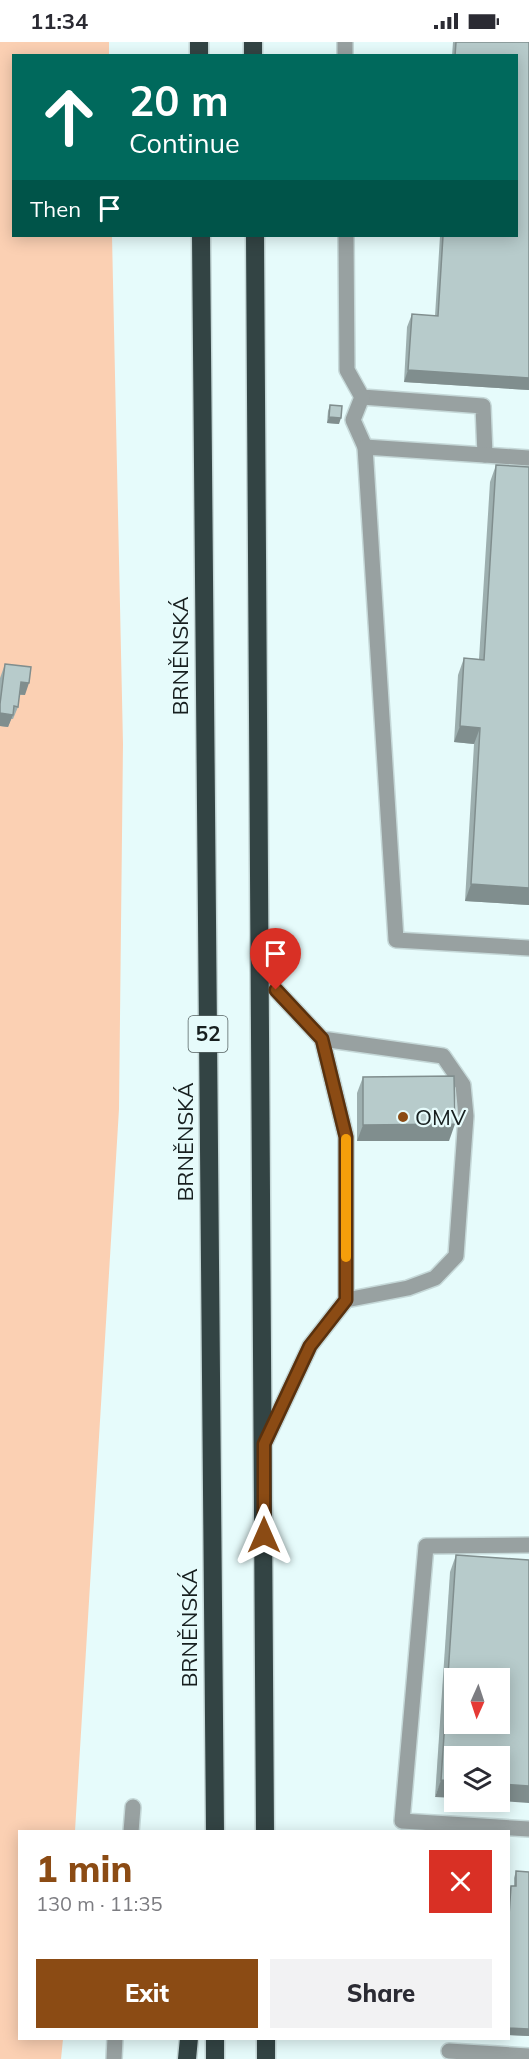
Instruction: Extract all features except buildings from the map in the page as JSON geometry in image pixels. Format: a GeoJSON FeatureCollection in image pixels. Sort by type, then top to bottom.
{"type":"FeatureCollection","features":[{"type":"Feature","properties":{"kind":"highway","name":"BRNĚNSKÁ"},"geometry":{"type":"LineString","coordinates":[[201,237],[215,1830]]}},
{"type":"Feature","properties":{"kind":"highway","name":"52"},"geometry":{"type":"LineString","coordinates":[[255,237],[265,1830]]}},
{"type":"Feature","properties":{"kind":"highway"},"geometry":{"type":"LineString","coordinates":[[187,2059],[189,2040]]}},
{"type":"Feature","properties":{"kind":"highway"},"geometry":{"type":"LineString","coordinates":[[215,2040],[215,2059]]}},
{"type":"Feature","properties":{"kind":"highway"},"geometry":{"type":"LineString","coordinates":[[266,2040],[266,2059]]}},
{"type":"Feature","properties":{"kind":"lane"},"geometry":{"type":"LineString","coordinates":[[346,237],[347,370],[362,397]]}},
{"type":"Feature","properties":{"kind":"lane"},"geometry":{"type":"LineString","coordinates":[[362,397],[353,420],[365,447],[396,940],[529,948]]}},
{"type":"Feature","properties":{"kind":"lane"},"geometry":{"type":"LineString","coordinates":[[362,397],[483,406],[484,455]]}},
{"type":"Feature","properties":{"kind":"lane"},"geometry":{"type":"LineString","coordinates":[[365,447],[529,458]]}},
{"type":"Feature","properties":{"kind":"lane"},"geometry":{"type":"LineString","coordinates":[[261,974],[322,1039],[346,1137],[346,1300],[310,1346],[264,1444]]}},
{"type":"Feature","properties":{"kind":"lane"},"geometry":{"type":"LineString","coordinates":[[322,1039],[443,1056],[463,1085],[466,1116],[456,1256],[435,1278],[408,1288],[346,1300]]}},
{"type":"Feature","properties":{"kind":"lane"},"geometry":{"type":"LineString","coordinates":[[529,1545],[426,1546],[402,1821],[529,1829]]}},
{"type":"Feature","properties":{"kind":"lane"},"geometry":{"type":"LineString","coordinates":[[131,1830],[133,1807]]}},
{"type":"Feature","properties":{"kind":"lane"},"geometry":{"type":"LineString","coordinates":[[114,2059],[115,2040]]}},
{"type":"Feature","properties":{"kind":"lane"},"geometry":{"type":"LineString","coordinates":[[449,2051],[529,2056]]}},
{"type":"Feature","properties":{"kind":"shaded area"},"geometry":{"type":"Polygon","coordinates":[[[0,42],[109,42],[109,54],[12,54],[12,237],[112,237],[123,744],[119,1109],[75,1830],[18,1830],[18,2040],[63,2040],[61,2059],[0,2059],[0,42]]]}},
{"type":"Feature","properties":{"kind":"slow traffic"},"geometry":{"type":"LineString","coordinates":[[346,1139],[346,1257]]}},
{"type":"Feature","properties":{"kind":"place","name":"OMV"},"geometry":{"type":"Point","coordinates":[403,1117]}},
{"type":"Feature","properties":{"kind":"route"},"geometry":{"type":"LineString","coordinates":[[264,1535],[264,1444],[310,1346],[346,1300],[346,1137],[322,1039],[276,990]]}}]}
